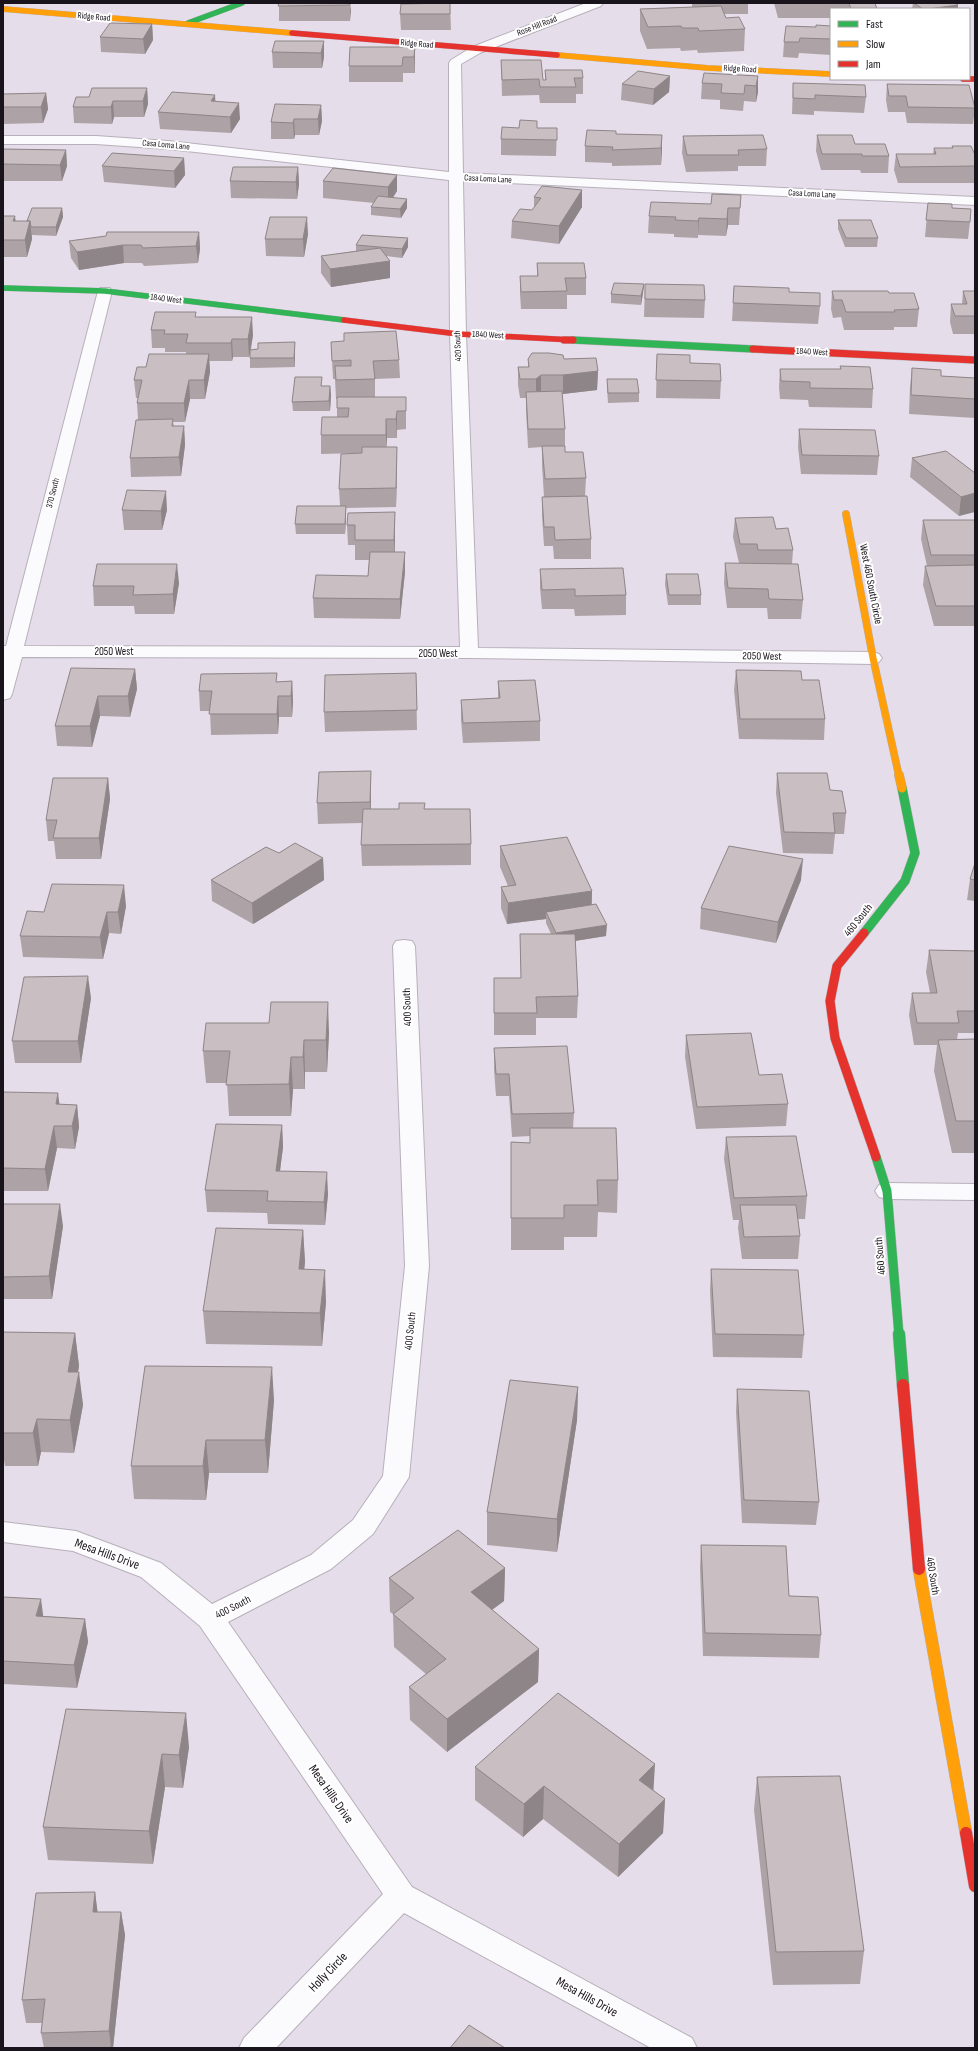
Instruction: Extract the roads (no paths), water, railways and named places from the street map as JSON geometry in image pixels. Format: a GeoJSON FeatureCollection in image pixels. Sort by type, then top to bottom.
{"type":"FeatureCollection","features":[{"type":"Feature","properties":{"kind":"street"},"geometry":{"type":"LineString","coordinates":[[185,25],[242,3]]}},
{"type":"Feature","properties":{"kind":"street","name":"Rose Hill Road"},"geometry":{"type":"LineString","coordinates":[[476,50],[597,3]]}},
{"type":"Feature","properties":{"kind":"street","name":"Ridge Road"},"geometry":{"type":"LineString","coordinates":[[3,9],[476,50],[708,68],[830,74]]}},
{"type":"Feature","properties":{"kind":"street","name":"420 South"},"geometry":{"type":"LineString","coordinates":[[469,653],[458,334],[455,63],[476,50]]}},
{"type":"Feature","properties":{"kind":"street","name":"Casa Loma Lane"},"geometry":{"type":"LineString","coordinates":[[3,140],[96,140],[168,145],[457,177],[975,201]]}},
{"type":"Feature","properties":{"kind":"street","name":"1840 West"},"geometry":{"type":"LineString","coordinates":[[3,288],[105,291],[458,334],[975,360]]}},
{"type":"Feature","properties":{"kind":"street","name":"370 South"},"geometry":{"type":"LineString","coordinates":[[3,694],[8,651],[105,291]]}},
{"type":"Feature","properties":{"kind":"street","name":"West 460 South Circle"},"geometry":{"type":"LineString","coordinates":[[846,514],[873,658]]}},
{"type":"Feature","properties":{"kind":"street","name":"2050 West"},"geometry":{"type":"LineString","coordinates":[[8,651],[469,653],[873,658]]}},
{"type":"Feature","properties":{"kind":"street","name":"460 South"},"geometry":{"type":"LineString","coordinates":[[873,658],[911,826],[915,854],[905,881],[837,966],[830,1001],[835,1038],[887,1192],[918,1563],[975,1886]]}},
{"type":"Feature","properties":{"kind":"street","name":"400 South"},"geometry":{"type":"LineString","coordinates":[[210,1618],[321,1562],[363,1527],[396,1477],[417,1266],[404,946]]}},
{"type":"Feature","properties":{"kind":"street"},"geometry":{"type":"LineString","coordinates":[[887,1192],[975,1192]]}},
{"type":"Feature","properties":{"kind":"street","name":"Mesa Hills Drive"},"geometry":{"type":"LineString","coordinates":[[3,1532],[76,1542],[151,1570],[210,1618],[401,1896],[681,2048]]}},
{"type":"Feature","properties":{"kind":"street","name":"Holly Circle"},"geometry":{"type":"LineString","coordinates":[[255,2048],[401,1896]]}}]}
